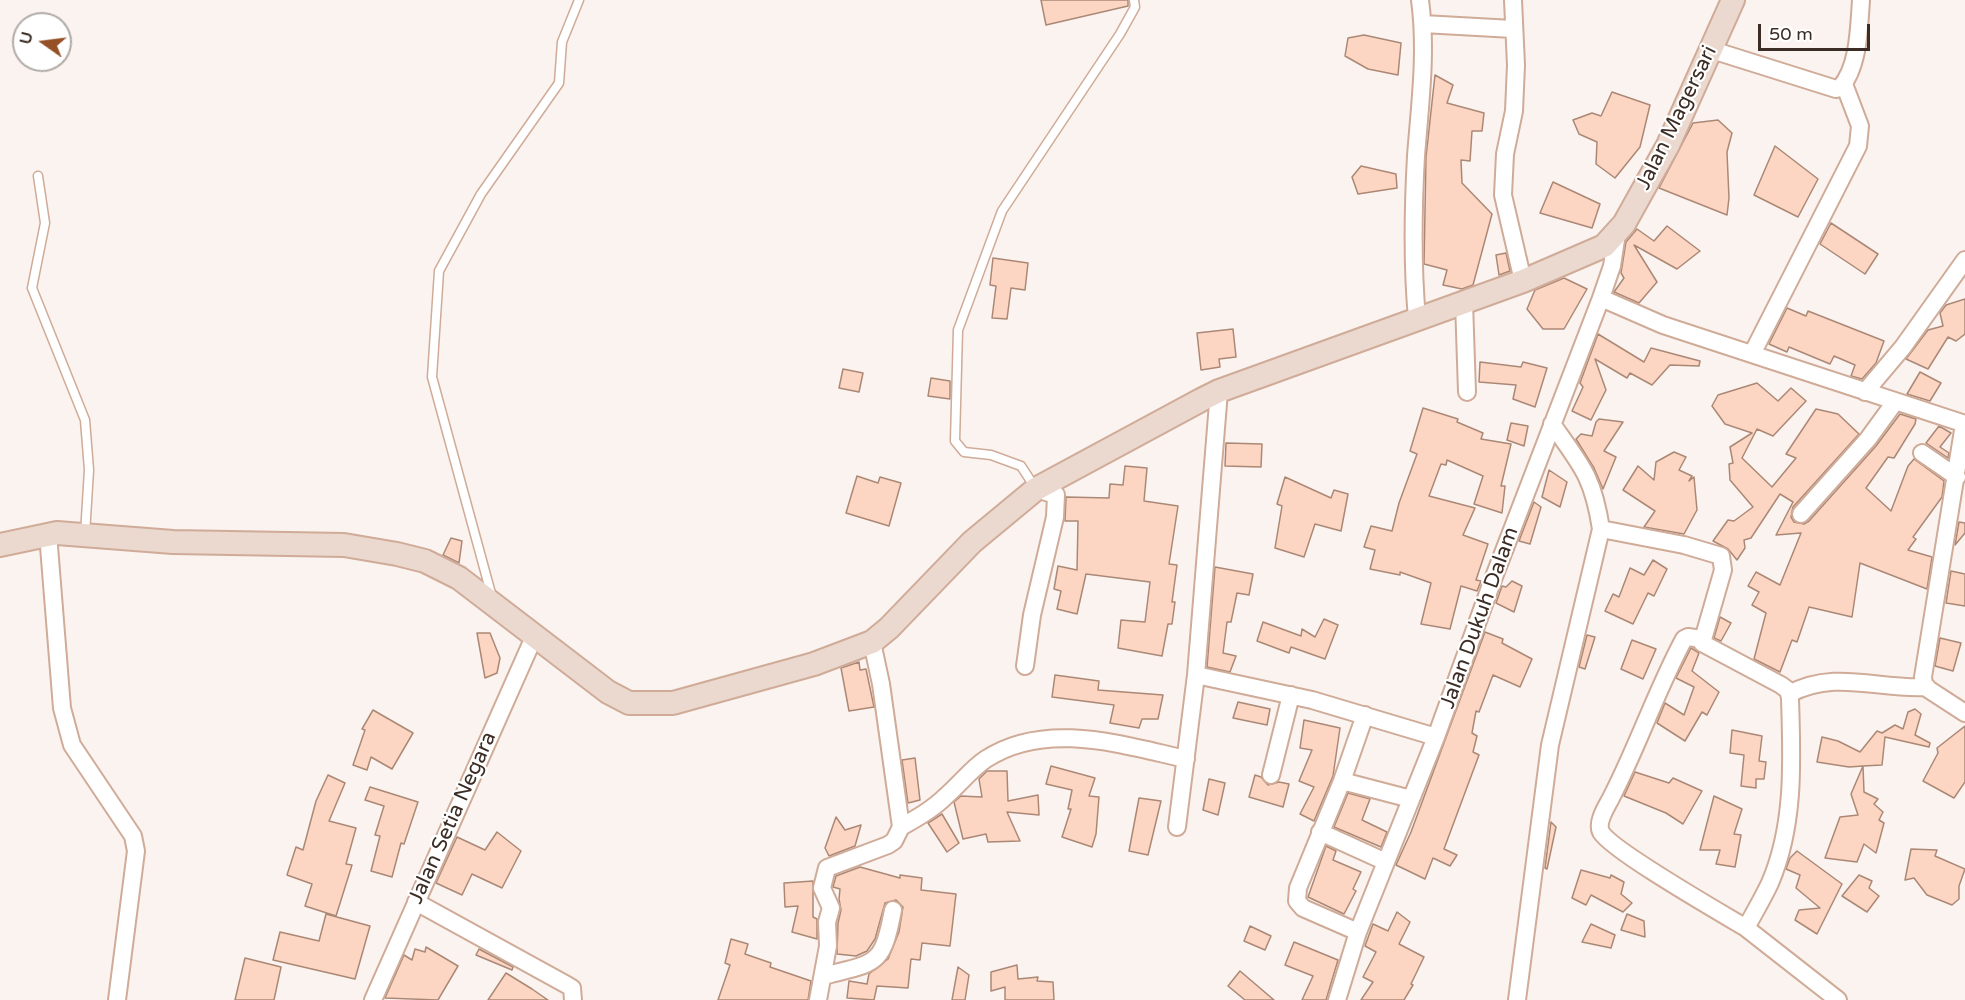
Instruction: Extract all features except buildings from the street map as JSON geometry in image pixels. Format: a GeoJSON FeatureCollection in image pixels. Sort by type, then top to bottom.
{"type":"FeatureCollection","features":[{"type":"Feature","properties":{"kind":"street"},"geometry":{"type":"LineString","coordinates":[[1418,318],[1413,274],[1423,24],[1420,0]]}},
{"type":"Feature","properties":{"kind":"street"},"geometry":{"type":"LineString","coordinates":[[1513,0],[1516,65],[1514,111],[1505,154],[1503,195],[1523,282]]}},
{"type":"Feature","properties":{"kind":"street","name":"Jalan Magersari"},"geometry":{"type":"LineString","coordinates":[[1617,233],[1668,144],[1733,0]]}},
{"type":"Feature","properties":{"kind":"street"},"geometry":{"type":"LineString","coordinates":[[1712,50],[1836,89],[1844,84],[1850,72],[1858,37],[1861,0]]}},
{"type":"Feature","properties":{"kind":"street"},"geometry":{"type":"LineString","coordinates":[[1423,24],[1513,29]]}},
{"type":"Feature","properties":{"kind":"street"},"geometry":{"type":"LineString","coordinates":[[1752,354],[1858,146],[1860,126],[1844,84]]}},
{"type":"Feature","properties":{"kind":"street"},"geometry":{"type":"LineString","coordinates":[[0,545],[48,534],[85,534],[172,542],[293,542],[369,548],[425,561],[459,578],[608,692],[629,703],[656,705],[690,699],[814,664],[872,642],[889,628],[972,542],[1036,489],[1220,391],[1523,282],[1598,250],[1617,233]]}},
{"type":"Feature","properties":{"kind":"street","name":"Jalan Dukuh Dalam"},"geometry":{"type":"LineString","coordinates":[[1336,1000],[1358,932],[1436,737],[1601,298],[1612,266],[1617,233]]}},
{"type":"Feature","properties":{"kind":"street"},"geometry":{"type":"LineString","coordinates":[[1865,392],[1903,347],[1965,260]]}},
{"type":"Feature","properties":{"kind":"street"},"geometry":{"type":"LineString","coordinates":[[1601,298],[1663,325],[1964,424],[1923,677],[1927,687],[1965,713]]}},
{"type":"Feature","properties":{"kind":"street"},"geometry":{"type":"LineString","coordinates":[[1464,302],[1467,392]]}},
{"type":"Feature","properties":{"kind":"street"},"geometry":{"type":"LineString","coordinates":[[1177,827],[1196,675],[1220,391]]}},
{"type":"Feature","properties":{"kind":"street"},"geometry":{"type":"LineString","coordinates":[[1801,514],[1868,439],[1895,402]]}},
{"type":"Feature","properties":{"kind":"street"},"geometry":{"type":"LineString","coordinates":[[1517,1000],[1550,745],[1601,529],[1596,498],[1587,473],[1552,424]]}},
{"type":"Feature","properties":{"kind":"street"},"geometry":{"type":"LineString","coordinates":[[1923,453],[1957,477]]}},
{"type":"Feature","properties":{"kind":"street"},"geometry":{"type":"LineString","coordinates":[[1025,666],[1032,615],[1055,517],[1056,495],[1036,489]]}},
{"type":"Feature","properties":{"kind":"street"},"geometry":{"type":"LineString","coordinates":[[1601,529],[1695,547],[1722,556],[1723,570],[1702,639],[1705,645],[1781,685],[1789,694],[1792,769],[1785,836],[1770,883],[1746,928]]}},
{"type":"Feature","properties":{"kind":"street"},"geometry":{"type":"LineString","coordinates":[[48,534],[62,708],[66,729],[72,745],[133,836],[136,852],[117,1000]]}},
{"type":"Feature","properties":{"kind":"street","name":"Jalan Setia Negara"},"geometry":{"type":"LineString","coordinates":[[373,1000],[534,637]]}},
{"type":"Feature","properties":{"kind":"street"},"geometry":{"type":"LineString","coordinates":[[1702,639],[1688,637],[1684,639],[1661,681],[1630,761],[1602,815],[1599,827],[1602,833],[1622,850],[1746,928],[1838,1000]]}},
{"type":"Feature","properties":{"kind":"street"},"geometry":{"type":"LineString","coordinates":[[872,642],[881,684],[901,827]]}},
{"type":"Feature","properties":{"kind":"street"},"geometry":{"type":"LineString","coordinates":[[1196,675],[1291,695],[1436,737]]}},
{"type":"Feature","properties":{"kind":"street"},"geometry":{"type":"LineString","coordinates":[[1789,694],[1807,684],[1825,681],[1906,688],[1927,687]]}},
{"type":"Feature","properties":{"kind":"street"},"geometry":{"type":"LineString","coordinates":[[1271,775],[1291,695]]}},
{"type":"Feature","properties":{"kind":"street"},"geometry":{"type":"LineString","coordinates":[[1358,932],[1303,908],[1297,901],[1298,888],[1342,781],[1365,715]]}},
{"type":"Feature","properties":{"kind":"street"},"geometry":{"type":"LineString","coordinates":[[818,1000],[829,937],[827,922],[831,908],[822,888],[827,868],[894,841],[901,827],[933,807],[986,759],[1012,745],[1041,739],[1072,738],[1186,759]]}},
{"type":"Feature","properties":{"kind":"street"},"geometry":{"type":"LineString","coordinates":[[1342,781],[1411,800]]}},
{"type":"Feature","properties":{"kind":"street"},"geometry":{"type":"LineString","coordinates":[[1320,832],[1386,862]]}},
{"type":"Feature","properties":{"kind":"street"},"geometry":{"type":"LineString","coordinates":[[416,902],[572,988],[573,1000]]}},
{"type":"Feature","properties":{"kind":"street"},"geometry":{"type":"LineString","coordinates":[[823,976],[878,958],[884,948],[893,910]]}},
{"type":"Feature","properties":{"kind":"lane"},"geometry":{"type":"LineString","coordinates":[[494,603],[432,377],[439,271],[481,194],[559,83],[562,42],[579,0]]}},
{"type":"Feature","properties":{"kind":"lane"},"geometry":{"type":"LineString","coordinates":[[1036,489],[1021,466],[991,455],[964,452],[955,441],[958,330],[1002,211],[1120,34],[1135,7],[1134,0]]}},
{"type":"Feature","properties":{"kind":"lane"},"geometry":{"type":"LineString","coordinates":[[38,176],[45,224],[32,288],[86,420],[89,470],[85,534]]}}]}
